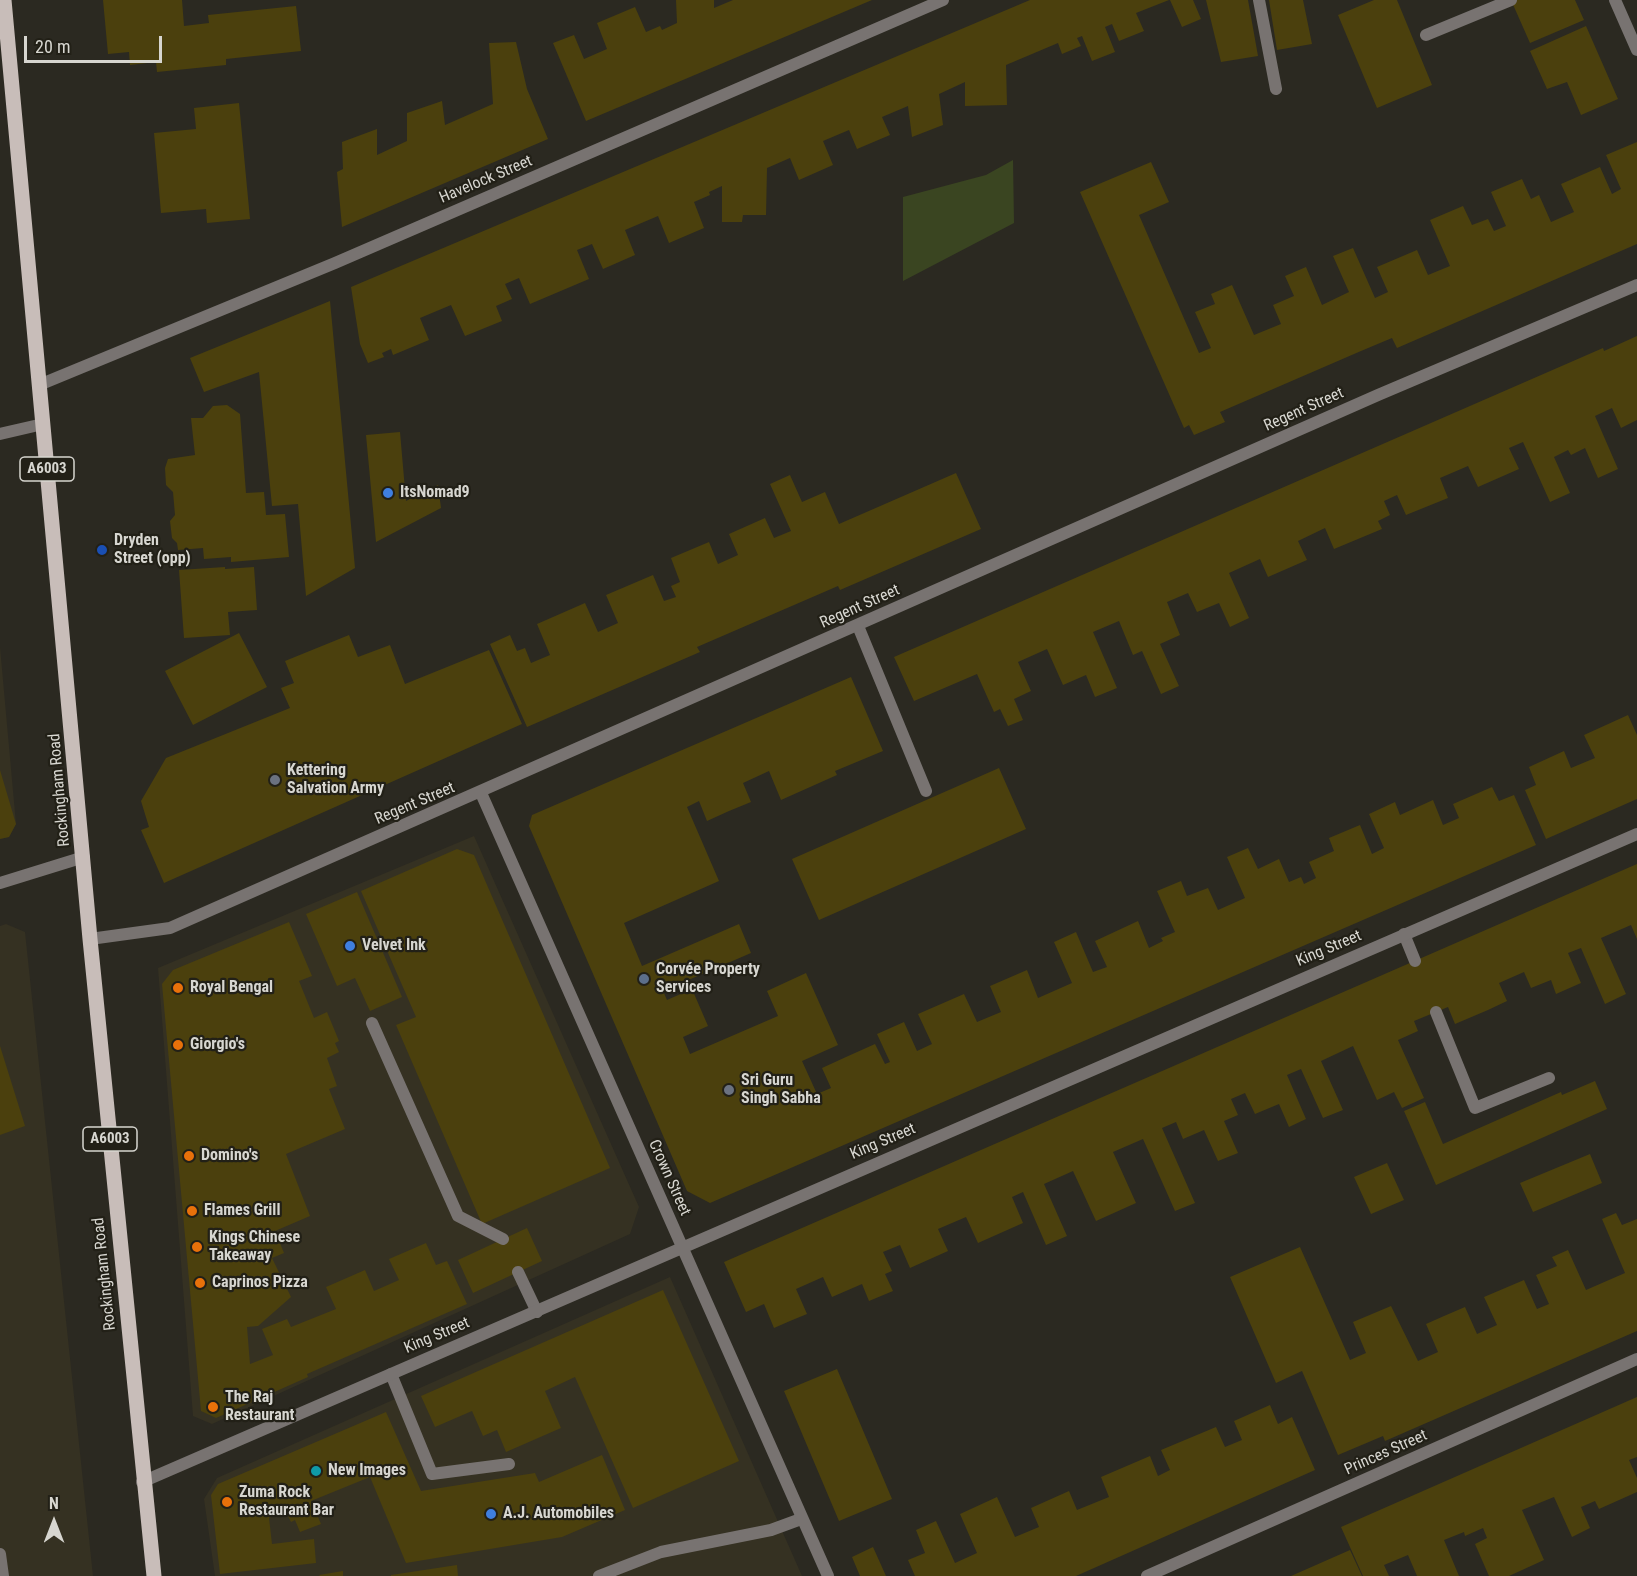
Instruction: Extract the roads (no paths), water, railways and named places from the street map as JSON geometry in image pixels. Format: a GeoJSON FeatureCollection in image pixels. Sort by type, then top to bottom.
{"type":"FeatureCollection","features":[{"type":"Feature","properties":{"kind":"main road","name":"Rockingham Road"},"geometry":{"type":"LineString","coordinates":[[3,0],[142,1482],[154,1576]]}},
{"type":"Feature","properties":{"kind":"street","name":"Havelock Street"},"geometry":{"type":"LineString","coordinates":[[39,385],[335,263],[943,0]]}},
{"type":"Feature","properties":{"kind":"street"},"geometry":{"type":"LineString","coordinates":[[1259,0],[1276,88]]}},
{"type":"Feature","properties":{"kind":"street"},"geometry":{"type":"LineString","coordinates":[[1426,35],[1511,0]]}},
{"type":"Feature","properties":{"kind":"street"},"geometry":{"type":"LineString","coordinates":[[1615,0],[1637,50]]}},
{"type":"Feature","properties":{"kind":"street","name":"Regent Street"},"geometry":{"type":"LineString","coordinates":[[90,939],[170,928],[481,793],[1378,395],[1637,285]]}},
{"type":"Feature","properties":{"kind":"street"},"geometry":{"type":"LineString","coordinates":[[0,434],[43,424]]}},
{"type":"Feature","properties":{"kind":"street"},"geometry":{"type":"LineString","coordinates":[[858,626],[926,791]]}},
{"type":"Feature","properties":{"kind":"street","name":"Crown Street"},"geometry":{"type":"LineString","coordinates":[[481,793],[828,1576]]}},
{"type":"Feature","properties":{"kind":"street","name":"King Street"},"geometry":{"type":"LineString","coordinates":[[142,1482],[1637,834]]}},
{"type":"Feature","properties":{"kind":"street"},"geometry":{"type":"LineString","coordinates":[[0,883],[84,857]]}},
{"type":"Feature","properties":{"kind":"street"},"geometry":{"type":"LineString","coordinates":[[1404,934],[1415,961]]}},
{"type":"Feature","properties":{"kind":"street"},"geometry":{"type":"LineString","coordinates":[[1436,1012],[1475,1108],[1549,1077]]}},
{"type":"Feature","properties":{"kind":"street"},"geometry":{"type":"LineString","coordinates":[[372,1023],[458,1216],[503,1239]]}},
{"type":"Feature","properties":{"kind":"street"},"geometry":{"type":"LineString","coordinates":[[518,1272],[537,1312]]}},
{"type":"Feature","properties":{"kind":"street","name":"Princes Street"},"geometry":{"type":"LineString","coordinates":[[1148,1576],[1637,1359]]}},
{"type":"Feature","properties":{"kind":"street"},"geometry":{"type":"LineString","coordinates":[[391,1374],[432,1474],[509,1464]]}},
{"type":"Feature","properties":{"kind":"street"},"geometry":{"type":"LineString","coordinates":[[599,1576],[661,1552],[771,1530],[801,1519]]}},
{"type":"Feature","properties":{"kind":"street"},"geometry":{"type":"LineString","coordinates":[[0,1554],[3,1576]]}},
{"type":"Feature","properties":{"kind":"place","name":"ItsNomad9"},"geometry":{"type":"Point","coordinates":[388,493]}},
{"type":"Feature","properties":{"kind":"place","name":"Dryden Street (opp)"},"geometry":{"type":"Point","coordinates":[102,550]}},
{"type":"Feature","properties":{"kind":"place","name":"Kettering Salvation Army"},"geometry":{"type":"Point","coordinates":[275,780]}},
{"type":"Feature","properties":{"kind":"place","name":"Velvet Ink"},"geometry":{"type":"Point","coordinates":[350,946]}},
{"type":"Feature","properties":{"kind":"place","name":"Corvée Property Services"},"geometry":{"type":"Point","coordinates":[644,979]}},
{"type":"Feature","properties":{"kind":"place","name":"Royal Bengal"},"geometry":{"type":"Point","coordinates":[178,988]}},
{"type":"Feature","properties":{"kind":"place","name":"Giorgio's"},"geometry":{"type":"Point","coordinates":[178,1045]}},
{"type":"Feature","properties":{"kind":"place","name":"Sri Guru Singh Sabha"},"geometry":{"type":"Point","coordinates":[729,1090]}},
{"type":"Feature","properties":{"kind":"place","name":"Domino's"},"geometry":{"type":"Point","coordinates":[189,1156]}},
{"type":"Feature","properties":{"kind":"place","name":"Flames Grill"},"geometry":{"type":"Point","coordinates":[192,1211]}},
{"type":"Feature","properties":{"kind":"place","name":"Kings Chinese Takeaway"},"geometry":{"type":"Point","coordinates":[197,1247]}},
{"type":"Feature","properties":{"kind":"place","name":"Caprinos Pizza"},"geometry":{"type":"Point","coordinates":[200,1283]}},
{"type":"Feature","properties":{"kind":"place","name":"The Raj Restaurant"},"geometry":{"type":"Point","coordinates":[213,1407]}},
{"type":"Feature","properties":{"kind":"place","name":"New Images"},"geometry":{"type":"Point","coordinates":[316,1471]}},
{"type":"Feature","properties":{"kind":"place","name":"Zuma Rock Restaurant Bar"},"geometry":{"type":"Point","coordinates":[227,1502]}},
{"type":"Feature","properties":{"kind":"place","name":"A.J. Automobiles"},"geometry":{"type":"Point","coordinates":[491,1514]}}]}
